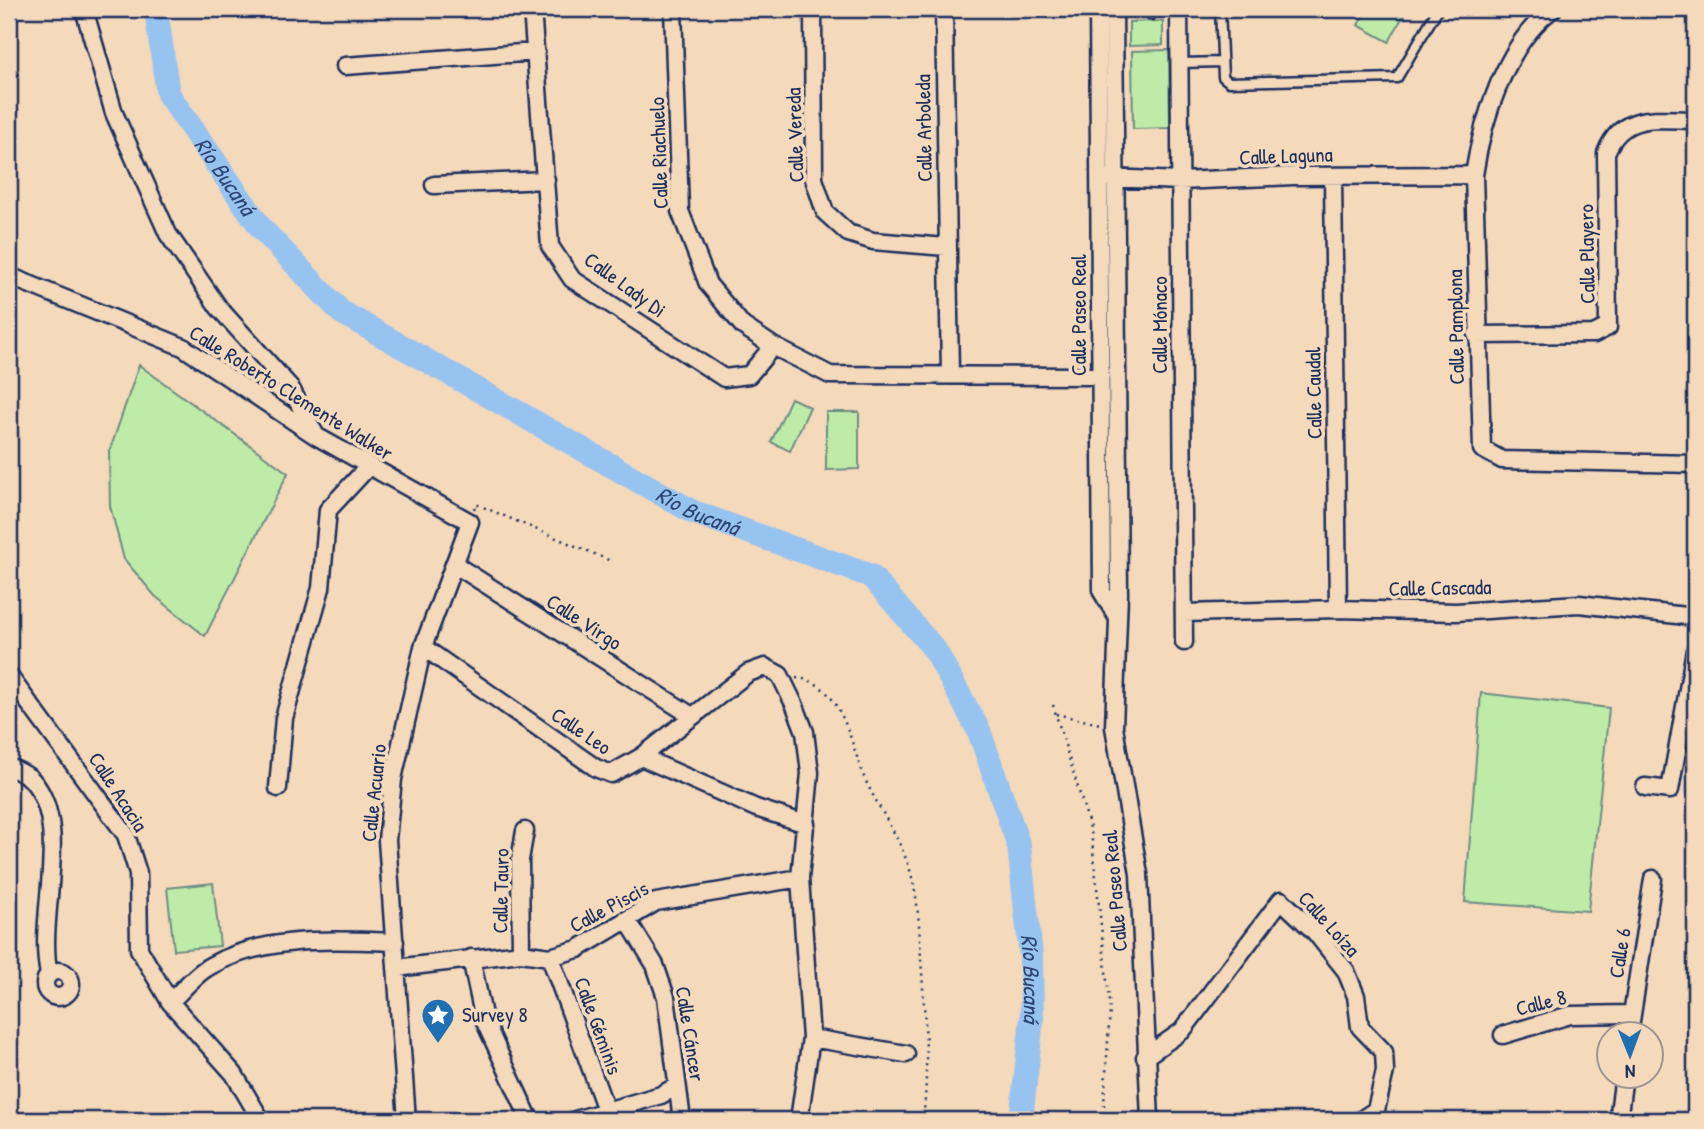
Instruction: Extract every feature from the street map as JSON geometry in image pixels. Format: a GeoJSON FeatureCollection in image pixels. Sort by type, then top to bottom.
{"type":"FeatureCollection","features":[{"type":"Feature","properties":{"kind":"street"},"geometry":{"type":"LineString","coordinates":[[84,9],[114,113],[168,234],[219,308],[290,387],[316,436]]}},
{"type":"Feature","properties":{"kind":"street","name":"Calle Lady Di"},"geometry":{"type":"LineString","coordinates":[[532,9],[550,246],[572,279],[724,378],[749,375],[773,346]]}},
{"type":"Feature","properties":{"kind":"street","name":"Calle Riachuelo"},"geometry":{"type":"LineString","coordinates":[[673,9],[680,211],[708,284],[743,326],[773,346],[830,375],[1101,376]]}},
{"type":"Feature","properties":{"kind":"street","name":"Calle Vereda"},"geometry":{"type":"LineString","coordinates":[[813,9],[814,179],[825,212],[848,233],[873,241],[946,247]]}},
{"type":"Feature","properties":{"kind":"street","name":"Calle Arboleda"},"geometry":{"type":"LineString","coordinates":[[944,9],[950,374]]}},
{"type":"Feature","properties":{"kind":"street","name":"Calle Paseo Real"},"geometry":{"type":"LineString","coordinates":[[1098,9],[1102,592],[1117,617]]}},
{"type":"Feature","properties":{"kind":"street","name":"Calle Paseo Real"},"geometry":{"type":"LineString","coordinates":[[1114,9],[1117,617],[1114,727],[1139,874],[1145,1057],[1150,1120]]}},
{"type":"Feature","properties":{"kind":"street","name":"Calle Mónaco"},"geometry":{"type":"LineString","coordinates":[[1179,9],[1184,642]]}},
{"type":"Feature","properties":{"kind":"street","name":"Calle Pamplona"},"geometry":{"type":"LineString","coordinates":[[1553,9],[1529,32],[1488,108],[1474,175],[1476,335],[1482,449],[1491,457],[1502,460],[1695,464]]}},
{"type":"Feature","properties":{"kind":"street"},"geometry":{"type":"LineString","coordinates":[[363,82],[353,65],[536,52]]}},
{"type":"Feature","properties":{"kind":"street","name":"Calle Playero"},"geometry":{"type":"LineString","coordinates":[[1476,335],[1594,334],[1608,327],[1606,153],[1610,142],[1626,125],[1639,121],[1695,120]]}},
{"type":"Feature","properties":{"kind":"street","name":"Calle Laguna"},"geometry":{"type":"LineString","coordinates":[[1100,179],[1180,181],[1474,175]]}},
{"type":"Feature","properties":{"kind":"street","name":"Calle Caudal"},"geometry":{"type":"LineString","coordinates":[[1333,176],[1338,610]]}},
{"type":"Feature","properties":{"kind":"street"},"geometry":{"type":"LineString","coordinates":[[434,185],[546,180]]}},
{"type":"Feature","properties":{"kind":"street"},"geometry":{"type":"LineString","coordinates":[[454,183],[455,201]]}},
{"type":"Feature","properties":{"kind":"street","name":"Calle Roberto Clemente Walker"},"geometry":{"type":"LineString","coordinates":[[9,276],[183,347],[316,436],[470,522]]}},
{"type":"Feature","properties":{"kind":"street"},"geometry":{"type":"LineString","coordinates":[[278,788],[284,718],[321,588],[328,510],[368,467]]}},
{"type":"Feature","properties":{"kind":"street","name":"Calle Acuario"},"geometry":{"type":"LineString","coordinates":[[407,1120],[387,840],[393,779],[423,646],[470,522]]}},
{"type":"Feature","properties":{"kind":"street","name":"Calle Virgo"},"geometry":{"type":"LineString","coordinates":[[454,564],[692,716]]}},
{"type":"Feature","properties":{"kind":"street","name":"Calle Cascada"},"geometry":{"type":"LineString","coordinates":[[1184,613],[1338,610],[1456,612],[1579,604],[1695,617]]}},
{"type":"Feature","properties":{"kind":"street","name":"Calle Leo"},"geometry":{"type":"LineString","coordinates":[[423,646],[606,773],[618,772],[641,757],[756,808],[806,824]]}},
{"type":"Feature","properties":{"kind":"street"},"geometry":{"type":"LineString","coordinates":[[1646,787],[1670,790],[1695,650]]}},
{"type":"Feature","properties":{"kind":"street"},"geometry":{"type":"LineString","coordinates":[[641,757],[748,673],[765,667],[780,675],[785,682],[805,732],[810,773],[800,878],[811,1038],[799,1120]]}},
{"type":"Feature","properties":{"kind":"street","name":"Calle Acacia"},"geometry":{"type":"LineString","coordinates":[[9,677],[126,835],[138,873],[139,949],[170,1002],[234,1074],[261,1120]]}},
{"type":"Feature","properties":{"kind":"street"},"geometry":{"type":"LineString","coordinates":[[9,767],[31,778],[47,805],[51,832],[44,953],[49,974]]}},
{"type":"Feature","properties":{"kind":"street","name":"Calle Tauro"},"geometry":{"type":"LineString","coordinates":[[521,953],[520,860],[525,831]]}},
{"type":"Feature","properties":{"kind":"street","name":"Calle Piscis"},"geometry":{"type":"LineString","coordinates":[[396,968],[521,953],[550,957],[578,948],[628,921],[656,902],[800,878]]}},
{"type":"Feature","properties":{"kind":"street","name":"Calle 6"},"geometry":{"type":"LineString","coordinates":[[1631,1020],[1653,879]]}},
{"type":"Feature","properties":{"kind":"street","name":"Calle Loíza"},"geometry":{"type":"LineString","coordinates":[[1145,1057],[1182,1031],[1281,900],[1315,932],[1346,971],[1356,996],[1360,1027],[1384,1052],[1385,1071],[1376,1110],[1360,1120]]}},
{"type":"Feature","properties":{"kind":"street","name":"Calle Cáncer"},"geometry":{"type":"LineString","coordinates":[[628,921],[655,965],[663,987],[682,1120]]}},
{"type":"Feature","properties":{"kind":"street"},"geometry":{"type":"LineString","coordinates":[[170,1002],[209,966],[251,950],[315,940],[395,942]]}},
{"type":"Feature","properties":{"kind":"street","name":"Calle Géminis"},"geometry":{"type":"LineString","coordinates":[[550,957],[606,1110]]}},
{"type":"Feature","properties":{"kind":"street"},"geometry":{"type":"LineString","coordinates":[[471,958],[484,1020],[530,1120]]}},
{"type":"Feature","properties":{"kind":"street","name":"Calle 8"},"geometry":{"type":"LineString","coordinates":[[1503,1035],[1570,1015],[1632,1014]]}},
{"type":"Feature","properties":{"kind":"street"},"geometry":{"type":"LineString","coordinates":[[811,1038],[906,1054]]}},
{"type":"Feature","properties":{"kind":"street"},"geometry":{"type":"LineString","coordinates":[[575,1120],[661,1095],[677,1086]]}},
{"type":"Feature","properties":{"kind":"street"},"geometry":{"type":"LineString","coordinates":[[1618,1120],[1622,1090]]}},
{"type":"Feature","properties":{"kind":"lane"},"geometry":{"type":"LineString","coordinates":[[1220,9],[1223,77],[1229,82],[1397,78],[1438,9]]}},
{"type":"Feature","properties":{"kind":"lane"},"geometry":{"type":"LineString","coordinates":[[1180,63],[1222,62]]}},
{"type":"Feature","properties":{"kind":"path"},"geometry":{"type":"LineString","coordinates":[[470,522],[476,504],[611,561]]}},
{"type":"Feature","properties":{"kind":"path"},"geometry":{"type":"LineString","coordinates":[[785,682],[790,677],[816,683],[846,721],[864,776],[896,834],[909,869],[917,902],[928,1052],[923,1120]]}},
{"type":"Feature","properties":{"kind":"path"},"geometry":{"type":"LineString","coordinates":[[1053,705],[1091,831],[1110,1009],[1103,1120]]}},
{"type":"Feature","properties":{"kind":"path"},"geometry":{"type":"LineString","coordinates":[[1056,714],[1114,727]]}},
{"type":"Feature","properties":{"kind":"green space"},"geometry":{"type":"Polygon","coordinates":[[[1367,9],[1407,9],[1389,42],[1358,25],[1367,9]]]}},
{"type":"Feature","properties":{"kind":"green space"},"geometry":{"type":"Polygon","coordinates":[[[1163,21],[1163,45],[1129,46],[1129,22],[1163,21]]]}},
{"type":"Feature","properties":{"kind":"green space"},"geometry":{"type":"Polygon","coordinates":[[[1169,50],[1170,128],[1133,129],[1132,51],[1169,50]]]}},
{"type":"Feature","properties":{"kind":"green space"},"geometry":{"type":"Polygon","coordinates":[[[139,365],[288,473],[205,636],[155,596],[124,559],[110,506],[109,453],[139,365]]]}},
{"type":"Feature","properties":{"kind":"green space"},"geometry":{"type":"Polygon","coordinates":[[[791,398],[810,407],[790,451],[771,442],[791,398]]]}},
{"type":"Feature","properties":{"kind":"green space"},"geometry":{"type":"Polygon","coordinates":[[[826,412],[859,412],[859,469],[826,470],[826,412]]]}},
{"type":"Feature","properties":{"kind":"green space"},"geometry":{"type":"Polygon","coordinates":[[[1481,693],[1609,708],[1588,911],[1465,902],[1481,693]]]}},
{"type":"Feature","properties":{"kind":"green space"},"geometry":{"type":"Polygon","coordinates":[[[213,883],[220,946],[174,950],[167,888],[213,883]]]}},
{"type":"Feature","properties":{"kind":"waterway","name":"Río Bucaná"},"geometry":{"type":"LineString","coordinates":[[156,9],[168,94],[261,228],[341,312],[693,512],[871,576],[935,650],[979,731],[1019,846],[1031,956],[1032,1018],[1021,1120]]}},
{"type":"Feature","properties":{"kind":"place","name":"Survey 8"},"geometry":{"type":"Point","coordinates":[438,1045]}}]}
